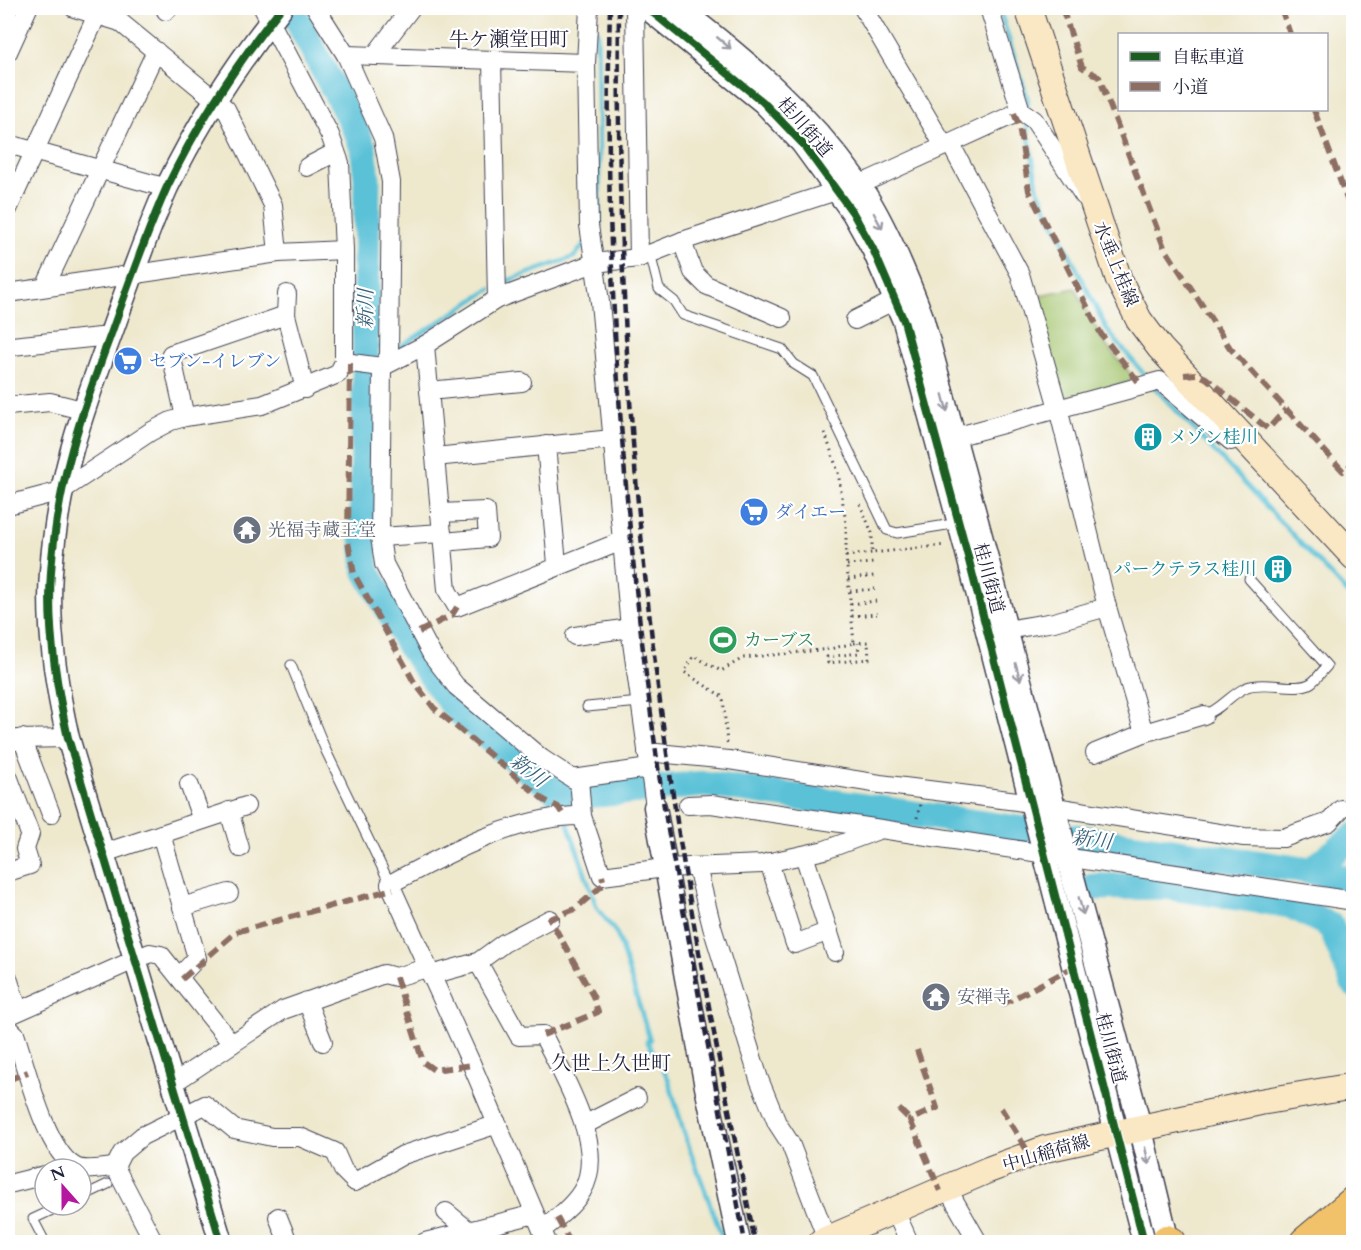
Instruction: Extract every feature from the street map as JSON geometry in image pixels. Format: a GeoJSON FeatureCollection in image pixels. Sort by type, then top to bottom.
{"type":"FeatureCollection","features":[{"type":"Feature","properties":{"kind":"highway"},"geometry":{"type":"LineString","coordinates":[[1305,1242],[1353,1201]]}},
{"type":"Feature","properties":{"kind":"highway"},"geometry":{"type":"LineString","coordinates":[[1345,1242],[1353,1234]]}},
{"type":"Feature","properties":{"kind":"main road","name":"水垂上桂線"},"geometry":{"type":"LineString","coordinates":[[1028,8],[1119,280],[1139,320],[1160,348],[1253,451],[1353,556]]}},
{"type":"Feature","properties":{"kind":"main road","name":"中山稲荷線"},"geometry":{"type":"LineString","coordinates":[[824,1241],[1045,1149],[1260,1102],[1353,1086]]}},
{"type":"Feature","properties":{"kind":"street"},"geometry":{"type":"LineString","coordinates":[[8,52],[28,8]]}},
{"type":"Feature","properties":{"kind":"street"},"geometry":{"type":"LineString","coordinates":[[74,8],[120,22],[226,109],[273,205],[278,253]]}},
{"type":"Feature","properties":{"kind":"street"},"geometry":{"type":"LineString","coordinates":[[316,8],[346,55],[383,138],[391,182],[380,537],[384,564],[432,655],[456,686],[541,758],[579,781],[648,760],[729,760],[1044,809],[1244,837],[1283,838],[1329,822],[1341,809]]}},
{"type":"Feature","properties":{"kind":"street"},"geometry":{"type":"LineString","coordinates":[[375,55],[411,8]]}},
{"type":"Feature","properties":{"kind":"street"},"geometry":{"type":"LineString","coordinates":[[589,8],[586,63],[590,237],[630,628],[665,868],[706,1087],[739,1242]]}},
{"type":"Feature","properties":{"kind":"street"},"geometry":{"type":"LineString","coordinates":[[635,8],[644,256]]}},
{"type":"Feature","properties":{"kind":"street","name":"桂川街道"},"geometry":{"type":"LineString","coordinates":[[647,8],[763,102],[848,188],[895,300],[945,440],[1006,630],[1055,853],[1129,1132],[1162,1242]]}},
{"type":"Feature","properties":{"kind":"street","name":"桂川街道"},"geometry":{"type":"LineString","coordinates":[[678,8],[783,95],[816,130],[848,188],[910,285],[922,317],[959,523],[1044,809]]}},
{"type":"Feature","properties":{"kind":"street"},"geometry":{"type":"LineString","coordinates":[[863,8],[947,144],[1020,274],[1058,408],[1107,607],[1144,733]]}},
{"type":"Feature","properties":{"kind":"street"},"geometry":{"type":"LineString","coordinates":[[989,8],[1026,114],[1097,216]]}},
{"type":"Feature","properties":{"kind":"street"},"geometry":{"type":"LineString","coordinates":[[221,1242],[68,738],[55,679],[51,574],[61,491],[82,410],[132,275],[167,188],[216,99],[273,11]]}},
{"type":"Feature","properties":{"kind":"street"},"geometry":{"type":"LineString","coordinates":[[8,505],[61,491],[150,432],[185,417],[262,405],[338,374],[348,362],[340,162],[330,135],[273,11]]}},
{"type":"Feature","properties":{"kind":"street"},"geometry":{"type":"LineString","coordinates":[[8,210],[97,15]]}},
{"type":"Feature","properties":{"kind":"street"},"geometry":{"type":"LineString","coordinates":[[45,287],[156,51]]}},
{"type":"Feature","properties":{"kind":"street"},"geometry":{"type":"LineString","coordinates":[[346,55],[586,63]]}},
{"type":"Feature","properties":{"kind":"street"},"geometry":{"type":"LineString","coordinates":[[492,60],[497,290]]}},
{"type":"Feature","properties":{"kind":"street"},"geometry":{"type":"LineString","coordinates":[[348,362],[384,357],[425,345],[497,290],[594,263],[644,256],[681,241],[848,188],[947,144],[1026,114]]}},
{"type":"Feature","properties":{"kind":"street"},"geometry":{"type":"LineString","coordinates":[[8,144],[167,188]]}},
{"type":"Feature","properties":{"kind":"street"},"geometry":{"type":"LineString","coordinates":[[307,167],[336,152]]}},
{"type":"Feature","properties":{"kind":"street"},"geometry":{"type":"LineString","coordinates":[[681,241],[693,272],[706,285],[782,318]]}},
{"type":"Feature","properties":{"kind":"street"},"geometry":{"type":"LineString","coordinates":[[8,293],[278,253],[344,250]]}},
{"type":"Feature","properties":{"kind":"street"},"geometry":{"type":"LineString","coordinates":[[287,294],[286,315],[305,389]]}},
{"type":"Feature","properties":{"kind":"street"},"geometry":{"type":"LineString","coordinates":[[855,320],[895,300]]}},
{"type":"Feature","properties":{"kind":"street"},"geometry":{"type":"LineString","coordinates":[[185,417],[171,354],[286,315]]}},
{"type":"Feature","properties":{"kind":"street"},"geometry":{"type":"LineString","coordinates":[[12,346],[110,336]]}},
{"type":"Feature","properties":{"kind":"street"},"geometry":{"type":"LineString","coordinates":[[425,345],[447,590],[457,607],[557,564],[622,541]]}},
{"type":"Feature","properties":{"kind":"street"},"geometry":{"type":"LineString","coordinates":[[429,391],[522,382]]}},
{"type":"Feature","properties":{"kind":"street"},"geometry":{"type":"LineString","coordinates":[[945,440],[1151,383],[1236,445],[1253,451]]}},
{"type":"Feature","properties":{"kind":"street"},"geometry":{"type":"LineString","coordinates":[[8,406],[50,402],[82,410]]}},
{"type":"Feature","properties":{"kind":"street"},"geometry":{"type":"LineString","coordinates":[[435,457],[612,439]]}},
{"type":"Feature","properties":{"kind":"street"},"geometry":{"type":"LineString","coordinates":[[546,445],[557,564]]}},
{"type":"Feature","properties":{"kind":"street"},"geometry":{"type":"LineString","coordinates":[[380,537],[488,538],[486,511],[440,513]]}},
{"type":"Feature","properties":{"kind":"street"},"geometry":{"type":"LineString","coordinates":[[1006,630],[1054,622],[1107,607]]}},
{"type":"Feature","properties":{"kind":"street"},"geometry":{"type":"LineString","coordinates":[[575,636],[630,628]]}},
{"type":"Feature","properties":{"kind":"street"},"geometry":{"type":"LineString","coordinates":[[1095,753],[1144,733],[1204,715]]}},
{"type":"Feature","properties":{"kind":"street"},"geometry":{"type":"LineString","coordinates":[[51,814],[15,741],[68,738]]}},
{"type":"Feature","properties":{"kind":"street"},"geometry":{"type":"LineString","coordinates":[[8,776],[30,834],[25,849],[30,865],[14,872],[8,872]]}},
{"type":"Feature","properties":{"kind":"street"},"geometry":{"type":"LineString","coordinates":[[579,781],[582,814],[602,876],[665,868],[770,862],[804,855],[881,829]]}},
{"type":"Feature","properties":{"kind":"street"},"geometry":{"type":"LineString","coordinates":[[189,784],[202,820]]}},
{"type":"Feature","properties":{"kind":"street"},"geometry":{"type":"LineString","coordinates":[[688,805],[711,804],[1055,853],[1353,901]]}},
{"type":"Feature","properties":{"kind":"street"},"geometry":{"type":"LineString","coordinates":[[104,853],[238,809],[240,848]]}},
{"type":"Feature","properties":{"kind":"street"},"geometry":{"type":"LineString","coordinates":[[542,1229],[498,1124],[390,884],[458,847],[556,816],[582,814]]}},
{"type":"Feature","properties":{"kind":"street"},"geometry":{"type":"LineString","coordinates":[[161,834],[197,958],[180,976]]}},
{"type":"Feature","properties":{"kind":"street"},"geometry":{"type":"LineString","coordinates":[[804,855],[835,952]]}},
{"type":"Feature","properties":{"kind":"street"},"geometry":{"type":"LineString","coordinates":[[770,862],[795,944],[829,931]]}},
{"type":"Feature","properties":{"kind":"street"},"geometry":{"type":"LineString","coordinates":[[697,867],[712,927],[759,1078],[777,1123],[790,1143],[824,1241]]}},
{"type":"Feature","properties":{"kind":"street"},"geometry":{"type":"LineString","coordinates":[[182,907],[228,893]]}},
{"type":"Feature","properties":{"kind":"street"},"geometry":{"type":"LineString","coordinates":[[174,1082],[283,1010],[384,974],[396,977],[478,962],[504,943],[550,919]]}},
{"type":"Feature","properties":{"kind":"street"},"geometry":{"type":"LineString","coordinates":[[8,978],[13,1012],[150,953],[161,955],[232,1044]]}},
{"type":"Feature","properties":{"kind":"street"},"geometry":{"type":"LineString","coordinates":[[425,1242],[469,1231],[542,1229],[573,1202],[587,1181],[592,1154],[584,1125],[543,1035],[519,1036],[478,962]]}},
{"type":"Feature","properties":{"kind":"street"},"geometry":{"type":"LineString","coordinates":[[307,1001],[323,1042]]}},
{"type":"Feature","properties":{"kind":"street"},"geometry":{"type":"LineString","coordinates":[[8,1027],[15,1034],[51,1137],[64,1157]]}},
{"type":"Feature","properties":{"kind":"street"},"geometry":{"type":"LineString","coordinates":[[584,1125],[637,1098]]}},
{"type":"Feature","properties":{"kind":"street"},"geometry":{"type":"LineString","coordinates":[[112,1175],[122,1153],[142,1136],[205,1105],[234,1129],[246,1133],[300,1137],[335,1152],[343,1170],[355,1182],[403,1155],[498,1124]]}},
{"type":"Feature","properties":{"kind":"street"},"geometry":{"type":"LineString","coordinates":[[93,1172],[112,1175],[154,1242]]}},
{"type":"Feature","properties":{"kind":"street"},"geometry":{"type":"LineString","coordinates":[[9,1184],[33,1178]]}},
{"type":"Feature","properties":{"kind":"street"},"geometry":{"type":"LineString","coordinates":[[947,1188],[978,1242]]}},
{"type":"Feature","properties":{"kind":"street"},"geometry":{"type":"LineString","coordinates":[[895,1211],[909,1242]]}},
{"type":"Feature","properties":{"kind":"street"},"geometry":{"type":"LineString","coordinates":[[446,1212],[469,1231]]}},
{"type":"Feature","properties":{"kind":"street"},"geometry":{"type":"LineString","coordinates":[[278,1217],[288,1242]]}},
{"type":"Feature","properties":{"kind":"lane"},"geometry":{"type":"LineString","coordinates":[[644,256],[658,289],[674,301],[683,315],[782,349],[794,364],[813,376],[888,531],[897,533],[959,523]]}},
{"type":"Feature","properties":{"kind":"lane"},"geometry":{"type":"LineString","coordinates":[[1204,715],[1216,711],[1245,688],[1260,684],[1295,686],[1310,684],[1327,666],[1249,579]]}},
{"type":"Feature","properties":{"kind":"lane"},"geometry":{"type":"LineString","coordinates":[[291,665],[326,751],[390,884]]}},
{"type":"Feature","properties":{"kind":"lane"},"geometry":{"type":"LineString","coordinates":[[587,707],[640,702]]}},
{"type":"Feature","properties":{"kind":"lane"},"geometry":{"type":"LineString","coordinates":[[93,1188],[112,1175]]}},
{"type":"Feature","properties":{"kind":"lane"},"geometry":{"type":"LineString","coordinates":[[37,1217],[33,1219],[45,1242]]}},
{"type":"Feature","properties":{"kind":"path"},"geometry":{"type":"LineString","coordinates":[[729,760],[723,697],[684,672],[694,656],[721,671],[743,658],[830,650],[856,643],[868,642],[869,659],[828,663],[827,657],[859,653],[856,643],[850,604],[846,523],[838,472],[823,425]]}},
{"type":"Feature","properties":{"kind":"path"},"geometry":{"type":"LineString","coordinates":[[838,472],[845,471]]}},
{"type":"Feature","properties":{"kind":"path"},"geometry":{"type":"LineString","coordinates":[[859,502],[872,533],[872,553]]}},
{"type":"Feature","properties":{"kind":"path"},"geometry":{"type":"LineString","coordinates":[[846,556],[950,544]]}},
{"type":"Feature","properties":{"kind":"path"},"geometry":{"type":"LineString","coordinates":[[847,565],[873,562]]}},
{"type":"Feature","properties":{"kind":"path"},"geometry":{"type":"LineString","coordinates":[[848,579],[874,576]]}},
{"type":"Feature","properties":{"kind":"path"},"geometry":{"type":"LineString","coordinates":[[849,591],[875,589]]}},
{"type":"Feature","properties":{"kind":"path"},"geometry":{"type":"LineString","coordinates":[[850,604],[876,601]]}},
{"type":"Feature","properties":{"kind":"path"},"geometry":{"type":"LineString","coordinates":[[852,616],[878,614]]}},
{"type":"Feature","properties":{"kind":"path"},"geometry":{"type":"LineString","coordinates":[[914,834],[922,789]]}},
{"type":"Feature","properties":{"kind":"green space"},"geometry":{"type":"Polygon","coordinates":[[[1075,288],[1104,343],[1131,374],[1133,381],[1068,399],[1059,393],[1034,296],[1075,288]]]}},
{"type":"Feature","properties":{"kind":"waterway","name":"新川"},"geometry":{"type":"LineString","coordinates":[[291,8],[357,133],[363,148],[367,177],[362,528],[366,570],[409,646],[456,709],[526,769],[559,793],[575,796],[705,784],[1311,871],[1354,880]]}},
{"type":"Feature","properties":{"kind":"waterway"},"geometry":{"type":"LineString","coordinates":[[999,8],[1028,100],[1027,108]]}},
{"type":"Feature","properties":{"kind":"waterway"},"geometry":{"type":"LineString","coordinates":[[595,231],[600,225],[597,31]]}},
{"type":"Feature","properties":{"kind":"waterway"},"geometry":{"type":"LineString","coordinates":[[1026,119],[1038,190],[1107,330],[1148,379]]}},
{"type":"Feature","properties":{"kind":"waterway"},"geometry":{"type":"LineString","coordinates":[[501,283],[574,257],[586,242]]}},
{"type":"Feature","properties":{"kind":"waterway"},"geometry":{"type":"LineString","coordinates":[[393,347],[400,347],[491,289]]}},
{"type":"Feature","properties":{"kind":"waterway"},"geometry":{"type":"LineString","coordinates":[[365,346],[385,347]]}},
{"type":"Feature","properties":{"kind":"waterway"},"geometry":{"type":"LineString","coordinates":[[1155,388],[1354,600]]}},
{"type":"Feature","properties":{"kind":"waterway"},"geometry":{"type":"LineString","coordinates":[[559,793],[565,813]]}},
{"type":"Feature","properties":{"kind":"waterway"},"geometry":{"type":"LineString","coordinates":[[567,821],[597,908],[617,934],[650,1040],[647,1041],[668,1078],[685,1136],[724,1242]]}},
{"type":"Feature","properties":{"kind":"waterway"},"geometry":{"type":"LineString","coordinates":[[1311,871],[1354,836]]}},
{"type":"Feature","properties":{"kind":"waterway"},"geometry":{"type":"LineString","coordinates":[[1093,887],[1165,886],[1290,905],[1331,926],[1354,984]]}},
{"type":"Feature","properties":{"kind":"railway"},"geometry":{"type":"LineString","coordinates":[[610,8],[610,202],[613,298],[636,588],[663,801],[745,1242]]}},
{"type":"Feature","properties":{"kind":"railway"},"geometry":{"type":"LineString","coordinates":[[619,8],[624,298],[646,588],[671,781],[689,896],[755,1242]]}},
{"type":"Feature","properties":{"kind":"marked path"},"geometry":{"type":"LineString","coordinates":[[1062,8],[1082,67],[1099,77],[1164,247],[1230,348],[1343,471],[1354,463]]}},
{"type":"Feature","properties":{"kind":"marked path"},"geometry":{"type":"LineString","coordinates":[[1281,8],[1290,33]]}},
{"type":"Feature","properties":{"kind":"marked path"},"geometry":{"type":"LineString","coordinates":[[1314,111],[1354,218]]}},
{"type":"Feature","properties":{"kind":"marked path"},"geometry":{"type":"LineString","coordinates":[[1014,113],[1019,126],[1029,191],[1101,334],[1141,385]]}},
{"type":"Feature","properties":{"kind":"marked path"},"geometry":{"type":"LineString","coordinates":[[350,363],[348,542],[354,574],[414,682],[434,708],[544,800],[558,807],[564,816]]}},
{"type":"Feature","properties":{"kind":"marked path"},"geometry":{"type":"LineString","coordinates":[[1184,375],[1197,374],[1206,378],[1268,429],[1286,409]]}},
{"type":"Feature","properties":{"kind":"marked path"},"geometry":{"type":"LineString","coordinates":[[419,632],[452,615],[457,607]]}},
{"type":"Feature","properties":{"kind":"marked path"},"geometry":{"type":"LineString","coordinates":[[543,1035],[598,1012],[593,996],[550,919],[575,909],[604,884],[602,876]]}},
{"type":"Feature","properties":{"kind":"marked path"},"geometry":{"type":"LineString","coordinates":[[182,979],[236,932],[393,889]]}},
{"type":"Feature","properties":{"kind":"marked path"},"geometry":{"type":"LineString","coordinates":[[1001,1005],[1074,967]]}},
{"type":"Feature","properties":{"kind":"marked path"},"geometry":{"type":"LineString","coordinates":[[396,977],[423,1062],[434,1070],[472,1065]]}},
{"type":"Feature","properties":{"kind":"marked path"},"geometry":{"type":"LineString","coordinates":[[917,1050],[937,1108],[910,1120],[940,1191]]}},
{"type":"Feature","properties":{"kind":"marked path"},"geometry":{"type":"LineString","coordinates":[[8,1080],[28,1072]]}},
{"type":"Feature","properties":{"kind":"marked path"},"geometry":{"type":"LineString","coordinates":[[1001,1108],[1030,1155]]}},
{"type":"Feature","properties":{"kind":"marked path"},"geometry":{"type":"LineString","coordinates":[[899,1109],[910,1120]]}},
{"type":"Feature","properties":{"kind":"marked path"},"geometry":{"type":"LineString","coordinates":[[557,1218],[570,1242]]}},
{"type":"Feature","properties":{"kind":"cycle path"},"geometry":{"type":"LineString","coordinates":[[221,1242],[68,738],[54,656],[50,614],[51,572],[59,508],[72,449],[90,391],[152,223],[167,187],[205,117],[249,50],[281,8]]}},
{"type":"Feature","properties":{"kind":"cycle path"},"geometry":{"type":"LineString","coordinates":[[647,8],[763,102],[802,143],[853,213],[873,249],[904,321],[966,549],[1144,1242]]}},
{"type":"Feature","properties":{"kind":"place","name":"セブン-イレブン"},"geometry":{"type":"Point","coordinates":[128,361]}},
{"type":"Feature","properties":{"kind":"place","name":"メゾン桂川"},"geometry":{"type":"Point","coordinates":[1148,437]}},
{"type":"Feature","properties":{"kind":"place","name":"ダイエー"},"geometry":{"type":"Point","coordinates":[754,512]}},
{"type":"Feature","properties":{"kind":"place","name":"光福寺蔵王堂"},"geometry":{"type":"Point","coordinates":[247,530]}},
{"type":"Feature","properties":{"kind":"place","name":"パークテラス桂川"},"geometry":{"type":"Point","coordinates":[1278,569]}},
{"type":"Feature","properties":{"kind":"place","name":"カーブス"},"geometry":{"type":"Point","coordinates":[723,640]}},
{"type":"Feature","properties":{"kind":"place","name":"安禅寺"},"geometry":{"type":"Point","coordinates":[936,997]}},
{"type":"Feature","properties":{"kind":"district","name":"牛ケ瀬堂田町"},"geometry":{"type":"Point","coordinates":[509,39]}},
{"type":"Feature","properties":{"kind":"district","name":"久世上久世町"},"geometry":{"type":"Point","coordinates":[611,1063]}}]}
